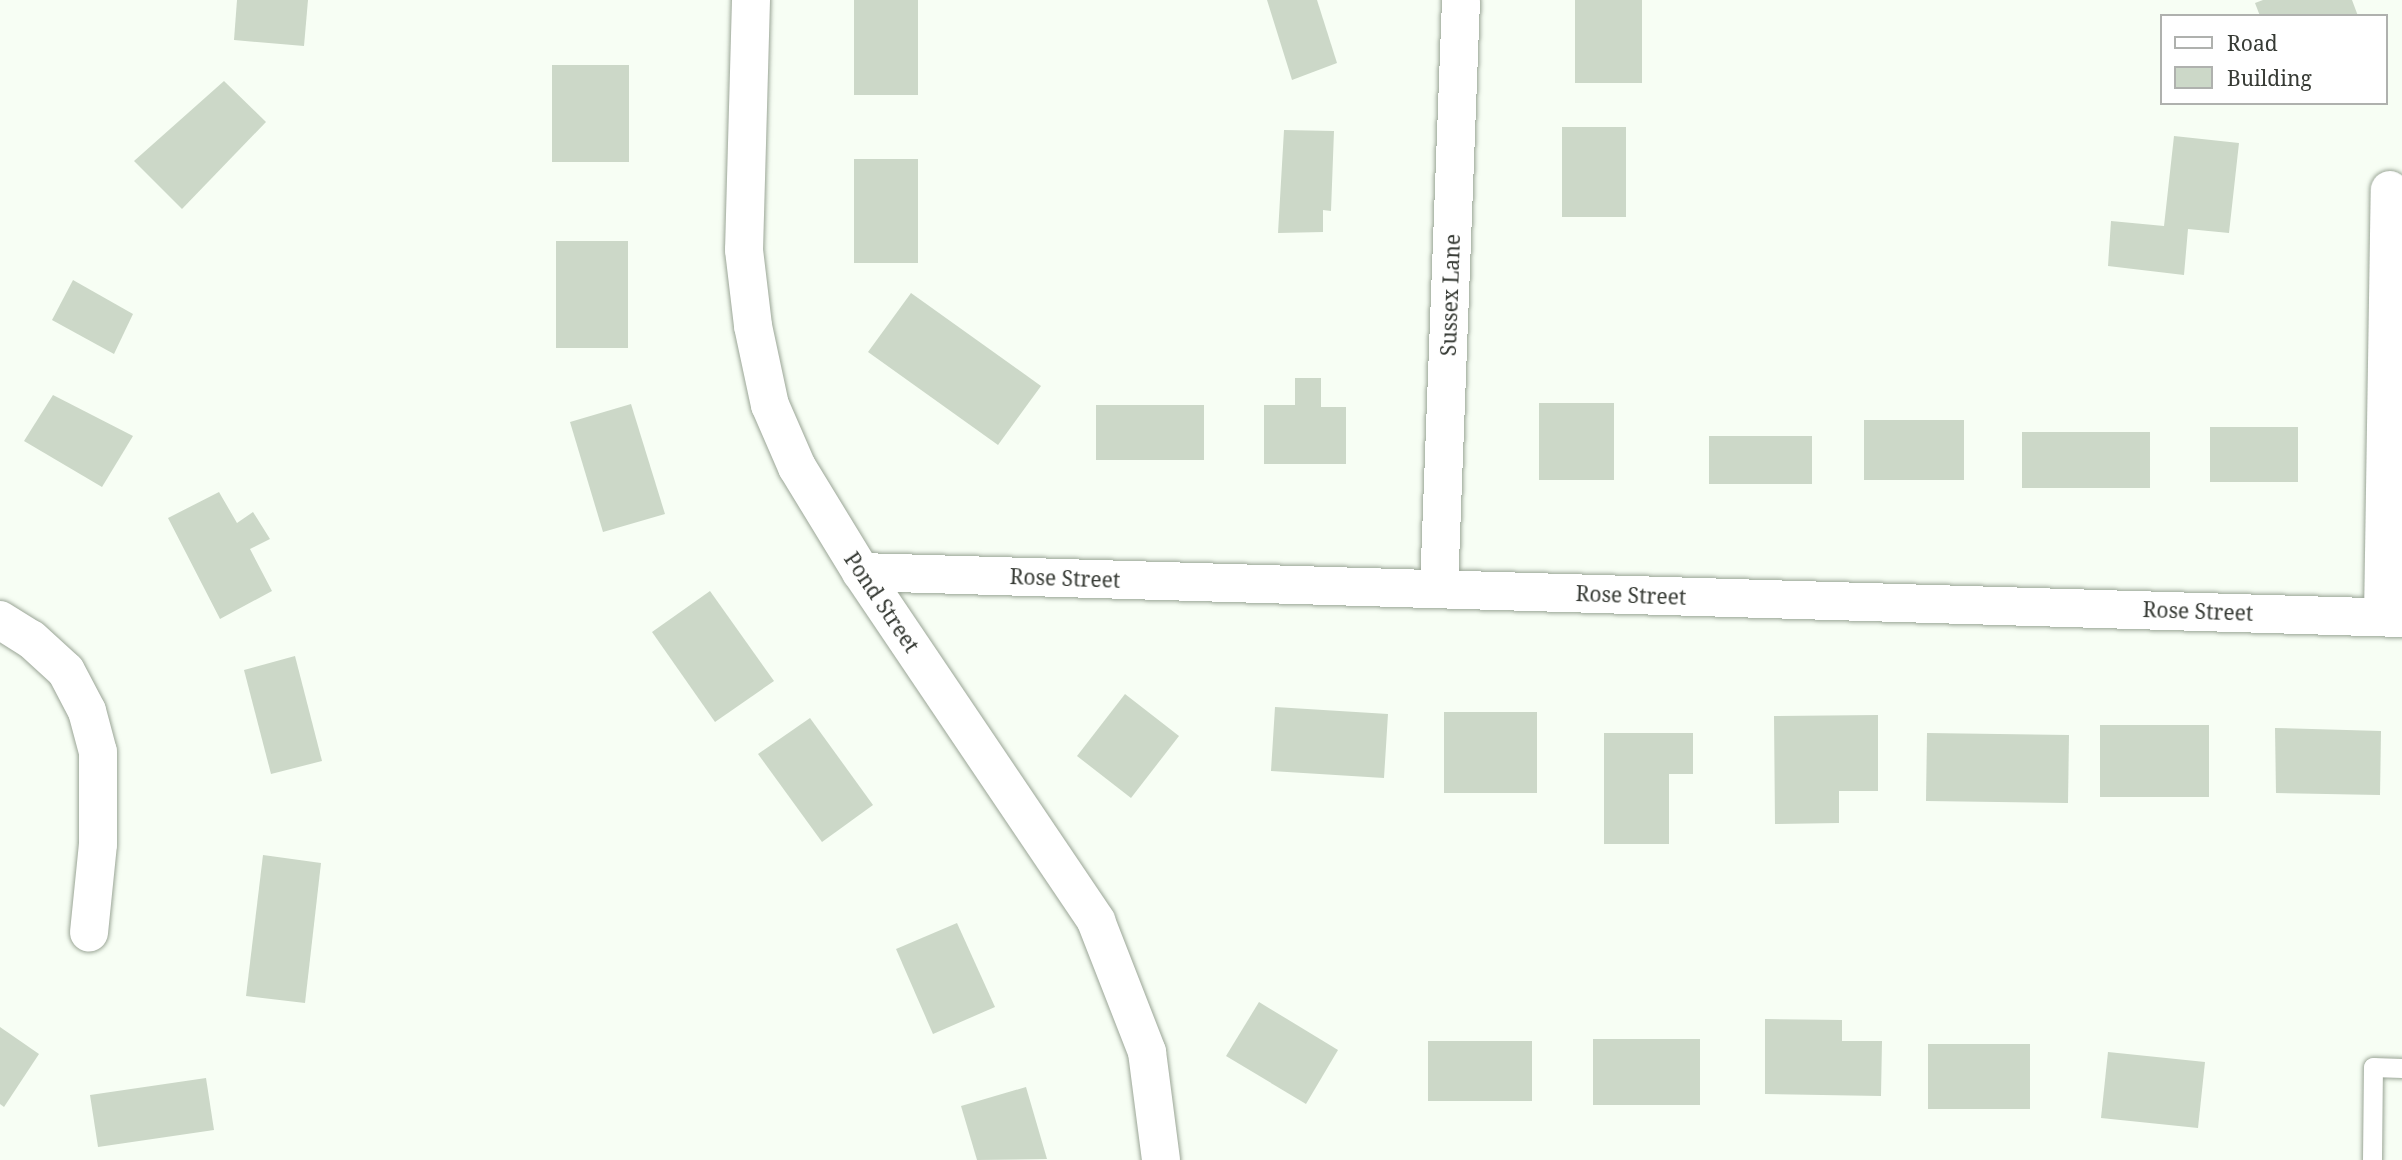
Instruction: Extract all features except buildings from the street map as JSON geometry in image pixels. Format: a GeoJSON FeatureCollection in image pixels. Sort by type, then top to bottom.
{"type":"FeatureCollection","features":[{"type":"Feature","properties":{"kind":"street","name":"Pond Street"},"geometry":{"type":"LineString","coordinates":[[751,0],[744,250],[753,326],[770,405],[797,467],[861,572],[1096,921],[1147,1052],[1161,1160]]}},
{"type":"Feature","properties":{"kind":"street","name":"Sussex Lane"},"geometry":{"type":"LineString","coordinates":[[1439,589],[1461,0]]}},
{"type":"Feature","properties":{"kind":"street"},"geometry":{"type":"LineString","coordinates":[[2390,190],[2393,617]]}},
{"type":"Feature","properties":{"kind":"street","name":"Rose Street"},"geometry":{"type":"LineString","coordinates":[[861,572],[2393,617]]}},
{"type":"Feature","properties":{"kind":"street"},"geometry":{"type":"LineString","coordinates":[[0,620],[32,639],[66,671],[87,711],[98,765],[98,844],[89,933]]}},
{"type":"Feature","properties":{"kind":"lane"},"geometry":{"type":"LineString","coordinates":[[2372,1160],[2372,1067],[2402,1068]]}}]}
